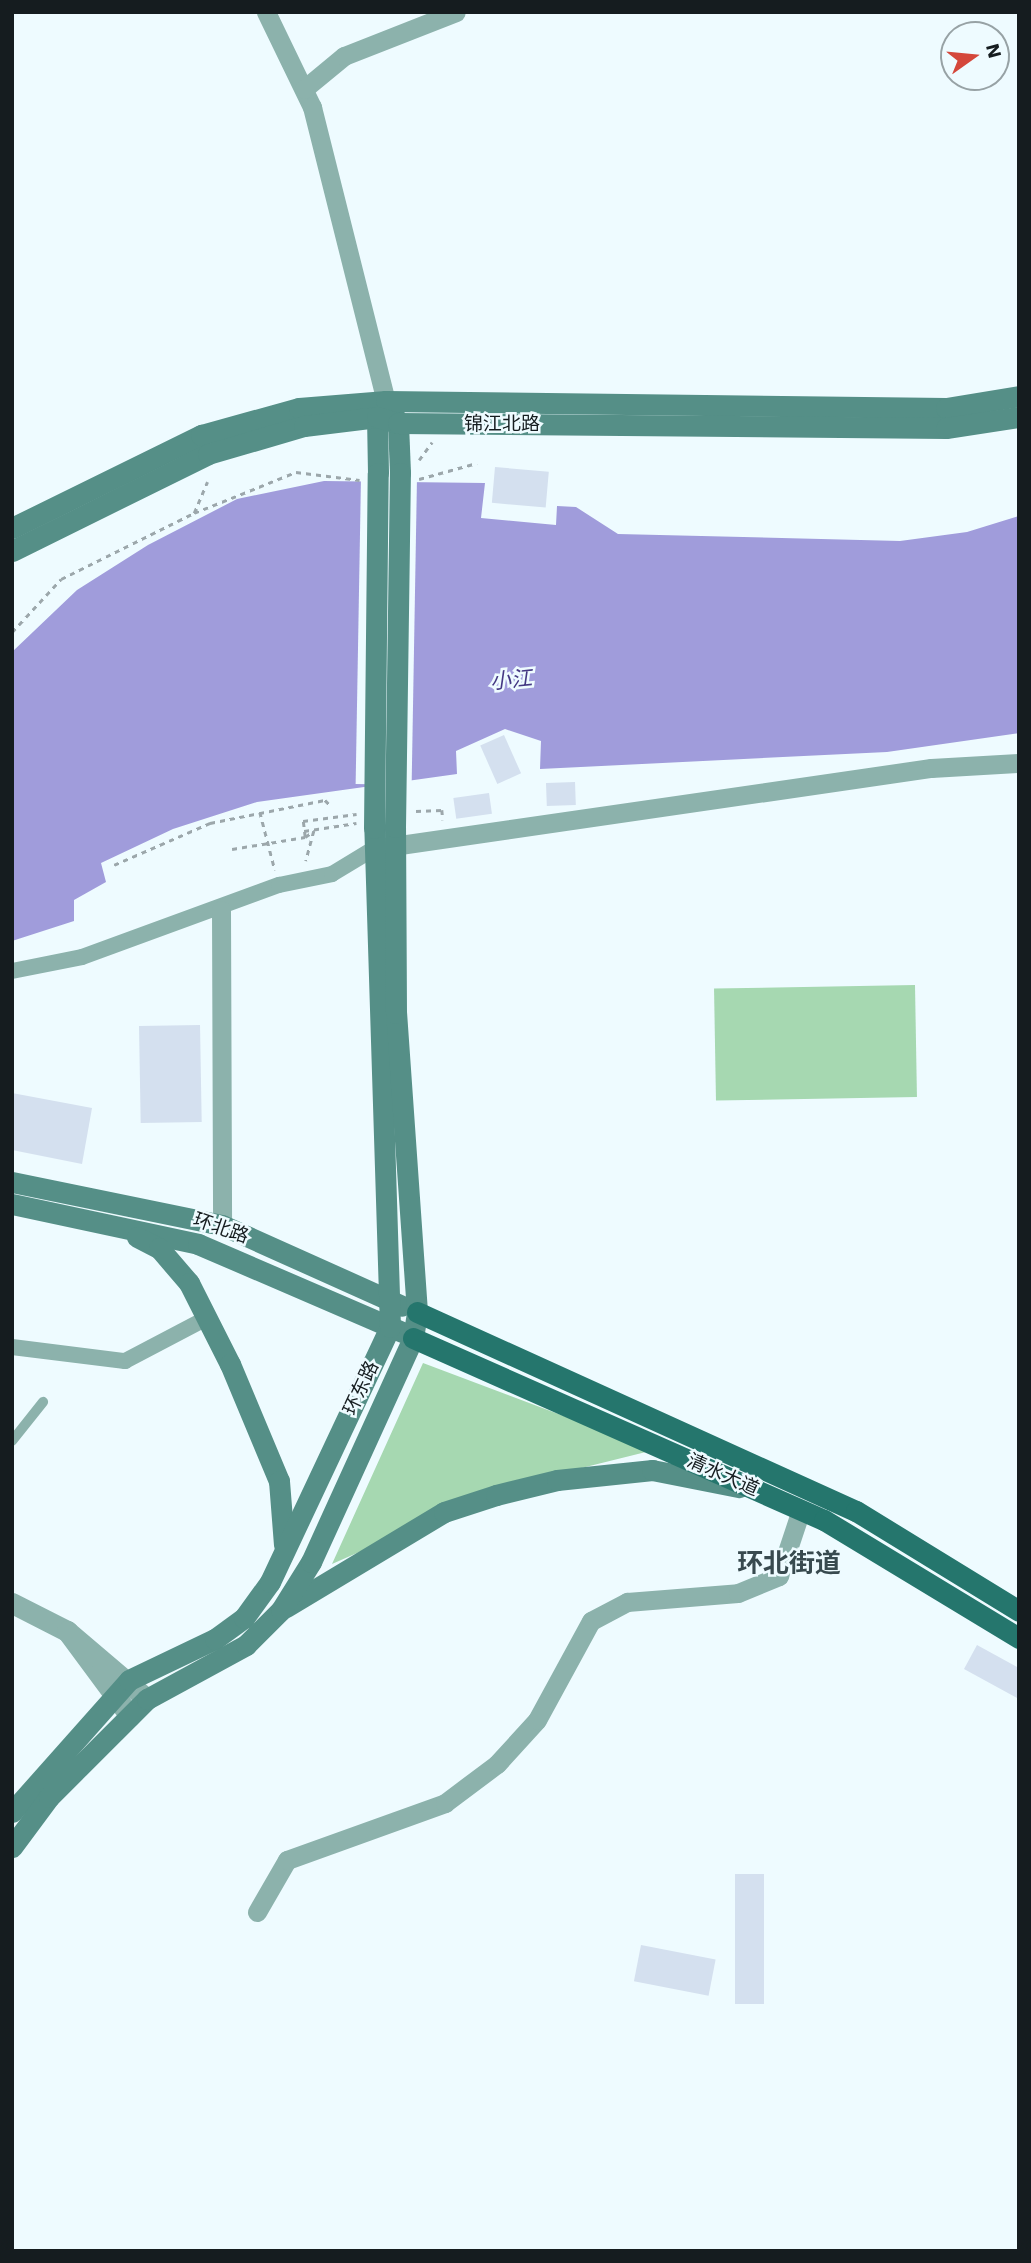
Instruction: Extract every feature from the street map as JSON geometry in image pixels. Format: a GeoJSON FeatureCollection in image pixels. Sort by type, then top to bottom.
{"type":"FeatureCollection","features":[{"type":"Feature","properties":{"kind":"main road","name":"锦江北路"},"geometry":{"type":"LineString","coordinates":[[12,528],[233,424],[299,408],[946,408],[1019,396]]}},
{"type":"Feature","properties":{"kind":"main road","name":"锦江北路"},"geometry":{"type":"LineString","coordinates":[[12,551],[208,454],[282,431],[381,409]]}},
{"type":"Feature","properties":{"kind":"main road"},"geometry":{"type":"LineString","coordinates":[[381,409],[398,423],[409,472],[382,828]]}},
{"type":"Feature","properties":{"kind":"main road"},"geometry":{"type":"LineString","coordinates":[[381,409],[375,476],[382,828]]}},
{"type":"Feature","properties":{"kind":"main road","name":"锦江北路"},"geometry":{"type":"LineString","coordinates":[[398,423],[946,428],[1019,417]]}},
{"type":"Feature","properties":{"kind":"main road","name":"环东路"},"geometry":{"type":"LineString","coordinates":[[12,1812],[129,1680],[215,1639],[244,1618],[284,1552],[390,1326],[393,1301],[376,1012],[382,828]]}},
{"type":"Feature","properties":{"kind":"main road","name":"环东路"},"geometry":{"type":"LineString","coordinates":[[12,1847],[49,1797],[147,1699],[246,1645],[281,1610],[312,1562],[413,1338],[417,1312],[382,828]]}},
{"type":"Feature","properties":{"kind":"main road","name":"环北路"},"geometry":{"type":"LineString","coordinates":[[12,1181],[222,1225],[417,1312]]}},
{"type":"Feature","properties":{"kind":"main road","name":"环北路"},"geometry":{"type":"LineString","coordinates":[[12,1204],[107,1221],[254,1263],[413,1338]]}},
{"type":"Feature","properties":{"kind":"main road"},"geometry":{"type":"LineString","coordinates":[[107,1221],[159,1248],[189,1283],[279,1481],[284,1552]]}},
{"type":"Feature","properties":{"kind":"main road","name":"清水大道"},"geometry":{"type":"LineString","coordinates":[[417,1312],[856,1511],[1019,1611]]}},
{"type":"Feature","properties":{"kind":"main road","name":"清水大道"},"geometry":{"type":"LineString","coordinates":[[413,1338],[801,1510],[1019,1638]]}},
{"type":"Feature","properties":{"kind":"main road"},"geometry":{"type":"LineString","coordinates":[[281,1610],[444,1512],[520,1489],[652,1470],[760,1491]]}},
{"type":"Feature","properties":{"kind":"street"},"geometry":{"type":"LineString","coordinates":[[266,12],[304,89],[381,409]]}},
{"type":"Feature","properties":{"kind":"street"},"geometry":{"type":"LineString","coordinates":[[304,89],[344,56],[456,12]]}},
{"type":"Feature","properties":{"kind":"street"},"geometry":{"type":"LineString","coordinates":[[12,971],[82,957],[221,910],[279,885],[332,874],[382,828],[931,768],[1019,764]]}},
{"type":"Feature","properties":{"kind":"street"},"geometry":{"type":"LineString","coordinates":[[221,910],[222,1225]]}},
{"type":"Feature","properties":{"kind":"street"},"geometry":{"type":"LineString","coordinates":[[12,1347],[125,1361],[207,1318]]}},
{"type":"Feature","properties":{"kind":"street"},"geometry":{"type":"LineString","coordinates":[[257,1912],[287,1860],[445,1803],[497,1765],[537,1720],[591,1621],[627,1602],[738,1593],[779,1576],[801,1510]]}},
{"type":"Feature","properties":{"kind":"street"},"geometry":{"type":"LineString","coordinates":[[12,1603],[66,1630],[129,1680],[147,1699]]}},
{"type":"Feature","properties":{"kind":"street"},"geometry":{"type":"LineString","coordinates":[[66,1630],[112,1697],[130,1716]]}},
{"type":"Feature","properties":{"kind":"lane"},"geometry":{"type":"LineString","coordinates":[[12,1441],[43,1402]]}},
{"type":"Feature","properties":{"kind":"path"},"geometry":{"type":"LineString","coordinates":[[447,440],[433,440],[409,472],[435,478],[477,463]]}},
{"type":"Feature","properties":{"kind":"path"},"geometry":{"type":"LineString","coordinates":[[12,632],[61,579],[194,513],[296,471],[375,476]]}},
{"type":"Feature","properties":{"kind":"path"},"geometry":{"type":"LineString","coordinates":[[194,513],[207,482]]}},
{"type":"Feature","properties":{"kind":"path"},"geometry":{"type":"LineString","coordinates":[[114,865],[210,823],[325,800],[331,806]]}},
{"type":"Feature","properties":{"kind":"path"},"geometry":{"type":"LineString","coordinates":[[304,831],[382,828],[442,810],[445,830]]}},
{"type":"Feature","properties":{"kind":"path"},"geometry":{"type":"LineString","coordinates":[[260,812],[279,885]]}},
{"type":"Feature","properties":{"kind":"path"},"geometry":{"type":"LineString","coordinates":[[305,837],[303,821],[382,828]]}},
{"type":"Feature","properties":{"kind":"path"},"geometry":{"type":"LineString","coordinates":[[232,849],[305,837],[314,831]]}},
{"type":"Feature","properties":{"kind":"path"},"geometry":{"type":"LineString","coordinates":[[300,880],[314,831]]}},
{"type":"Feature","properties":{"kind":"green space"},"geometry":{"type":"Polygon","coordinates":[[[915,985],[917,1097],[716,1100],[714,989],[915,985]]]}},
{"type":"Feature","properties":{"kind":"green space"},"geometry":{"type":"Polygon","coordinates":[[[423,1363],[654,1450],[509,1486],[332,1564],[423,1363]]]}},
{"type":"Feature","properties":{"kind":"water","name":"小江"},"geometry":{"type":"Polygon","coordinates":[[[324,481],[485,483],[481,518],[556,525],[557,506],[576,507],[618,534],[900,541],[967,532],[1019,516],[1019,733],[887,752],[540,769],[541,741],[505,729],[456,751],[457,774],[257,802],[173,829],[101,863],[106,882],[74,900],[74,921],[12,941],[12,652],[77,590],[148,545],[237,499],[324,481]]]}},
{"type":"Feature","properties":{"kind":"pier"},"geometry":{"type":"Polygon","coordinates":[[[361,476],[417,477],[412,785],[356,784],[361,476]]]}},
{"type":"Feature","properties":{"kind":"building"},"geometry":{"type":"Polygon","coordinates":[[[495,467],[549,472],[546,508],[492,503],[495,467]]]}},
{"type":"Feature","properties":{"kind":"building"},"geometry":{"type":"Polygon","coordinates":[[[504,735],[521,773],[497,784],[480,746],[504,735]]]}},
{"type":"Feature","properties":{"kind":"building"},"geometry":{"type":"Polygon","coordinates":[[[575,782],[576,805],[547,806],[546,783],[575,782]]]}},
{"type":"Feature","properties":{"kind":"building"},"geometry":{"type":"Polygon","coordinates":[[[489,793],[492,814],[456,819],[453,798],[489,793]]]}},
{"type":"Feature","properties":{"kind":"building"},"geometry":{"type":"Polygon","coordinates":[[[200,1025],[202,1122],[141,1123],[139,1026],[200,1025]]]}},
{"type":"Feature","properties":{"kind":"building"},"geometry":{"type":"Polygon","coordinates":[[[12,1093],[92,1108],[82,1164],[12,1150],[12,1093]]]}},
{"type":"Feature","properties":{"kind":"building"},"geometry":{"type":"Polygon","coordinates":[[[977,1645],[1019,1668],[1019,1699],[964,1669],[977,1645]]]}},
{"type":"Feature","properties":{"kind":"building"},"geometry":{"type":"Polygon","coordinates":[[[735,1874],[764,1874],[764,2004],[735,2004],[735,1874]]]}},
{"type":"Feature","properties":{"kind":"building"},"geometry":{"type":"Polygon","coordinates":[[[641,1945],[716,1960],[709,1996],[634,1981],[641,1945]]]}},
{"type":"Feature","properties":{"kind":"district","name":"环北街道"},"geometry":{"type":"Point","coordinates":[789,1564]}}]}
